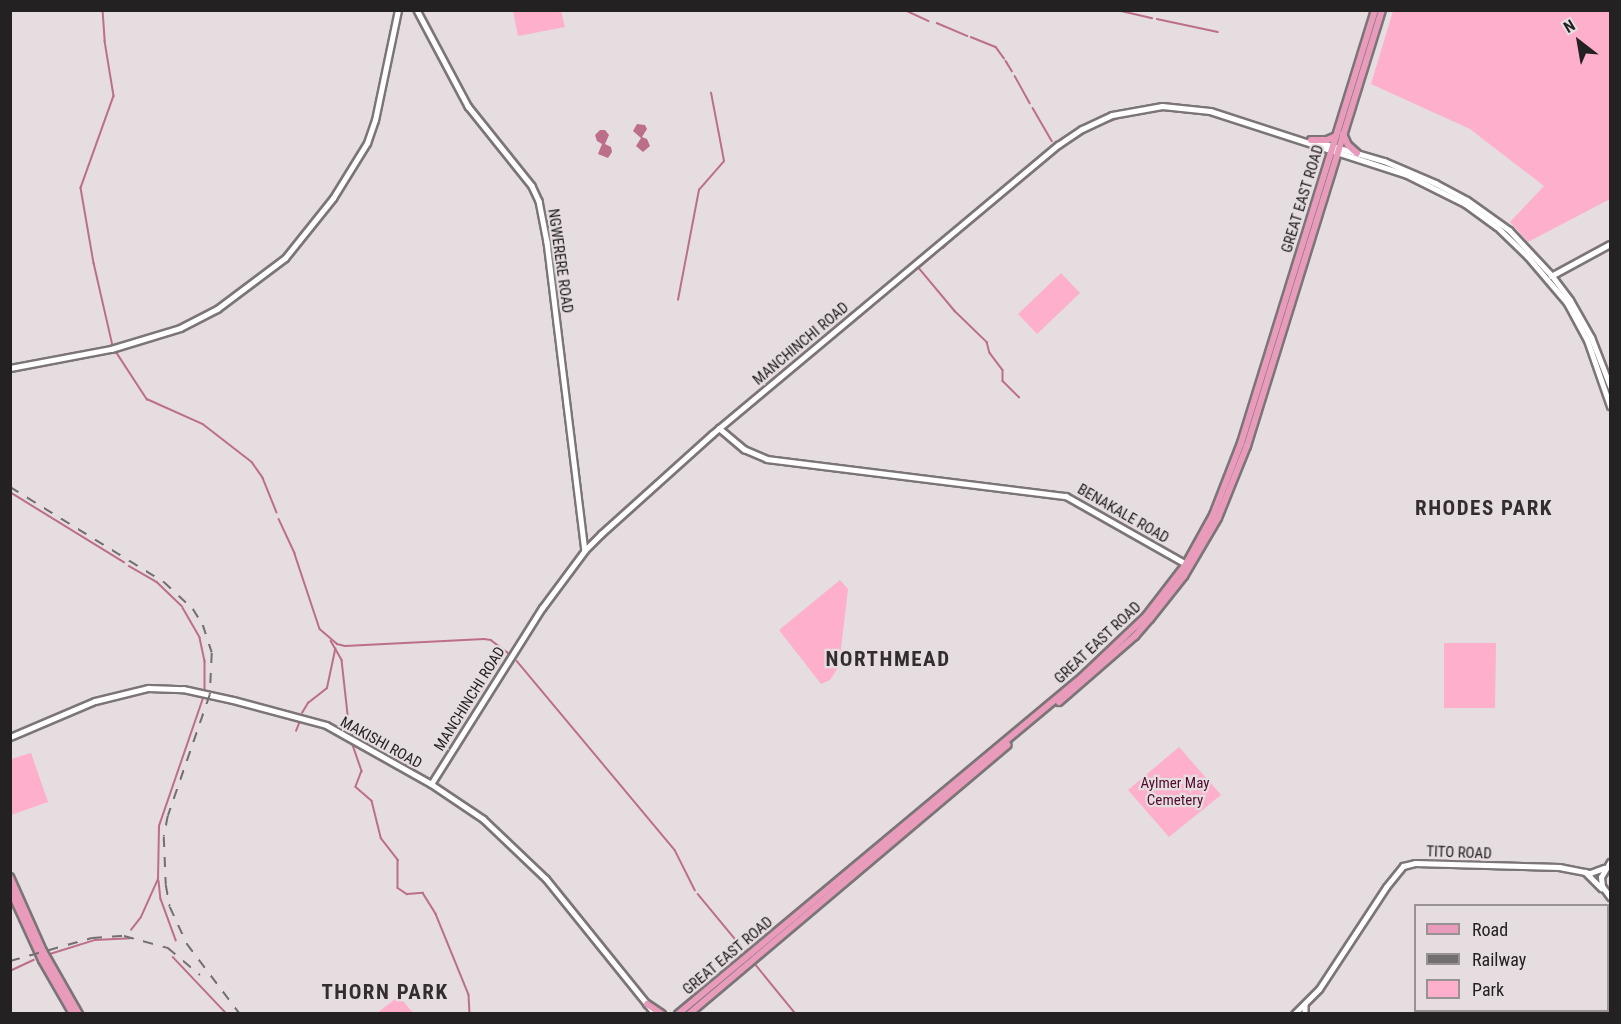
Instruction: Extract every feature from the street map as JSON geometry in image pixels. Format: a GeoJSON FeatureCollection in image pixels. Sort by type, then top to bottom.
{"type":"FeatureCollection","features":[{"type":"Feature","properties":{"kind":"main road"},"geometry":{"type":"LineString","coordinates":[[10,368],[152,338],[207,315],[270,272],[295,248],[333,198],[367,143],[375,120],[398,10]]}},
{"type":"Feature","properties":{"kind":"main road","name":"GREAT EAST ROAD"},"geometry":{"type":"LineString","coordinates":[[689,1014],[1135,636],[1166,599],[1208,538],[1239,469],[1336,152],[1336,136],[1374,10]]}},
{"type":"Feature","properties":{"kind":"main road","name":"GREAT EAST ROAD"},"geometry":{"type":"LineString","coordinates":[[678,1013],[1082,677],[1146,616],[1186,564],[1213,515],[1235,461],[1382,10]]}},
{"type":"Feature","properties":{"kind":"main road","name":"MANCHINCHI ROAD"},"geometry":{"type":"LineString","coordinates":[[431,784],[520,641],[585,550],[719,428],[1058,145],[1091,124],[1131,110],[1175,106],[1210,111],[1299,138],[1336,152]]}},
{"type":"Feature","properties":{"kind":"main road"},"geometry":{"type":"LineString","coordinates":[[1343,133],[1348,145],[1357,153]]}},
{"type":"Feature","properties":{"kind":"main road"},"geometry":{"type":"LineString","coordinates":[[1311,140],[1327,140],[1336,136]]}},
{"type":"Feature","properties":{"kind":"main road","name":"MANCHINCHI ROAD"},"geometry":{"type":"LineString","coordinates":[[1299,138],[1311,140],[1336,152]]}},
{"type":"Feature","properties":{"kind":"main road"},"geometry":{"type":"LineString","coordinates":[[1336,152],[1357,153],[1409,170],[1467,200],[1509,230],[1550,277],[1567,303],[1582,329],[1605,384],[1611,406]]}},
{"type":"Feature","properties":{"kind":"main road"},"geometry":{"type":"LineString","coordinates":[[1336,152],[1407,175],[1465,204],[1505,234],[1557,283],[1586,327],[1611,386]]}},
{"type":"Feature","properties":{"kind":"main road"},"geometry":{"type":"LineString","coordinates":[[1550,277],[1611,244]]}},
{"type":"Feature","properties":{"kind":"main road"},"geometry":{"type":"LineString","coordinates":[[1557,283],[1560,272]]}},
{"type":"Feature","properties":{"kind":"main road","name":"MAKISHI ROAD"},"geometry":{"type":"LineString","coordinates":[[10,737],[80,707],[123,692],[148,688],[183,690],[315,721],[431,784],[483,819],[525,857],[655,1014]]}},
{"type":"Feature","properties":{"kind":"main road"},"geometry":{"type":"LineString","coordinates":[[1611,862],[1604,868],[1601,882],[1611,902]]}},
{"type":"Feature","properties":{"kind":"main road","name":"TITO ROAD"},"geometry":{"type":"LineString","coordinates":[[1305,1005],[1319,989],[1386,887],[1403,866],[1415,863],[1559,867],[1585,872],[1604,868]]}},
{"type":"Feature","properties":{"kind":"main road"},"geometry":{"type":"LineString","coordinates":[[1585,872],[1607,894]]}},
{"type":"Feature","properties":{"kind":"main road"},"geometry":{"type":"LineString","coordinates":[[10,877],[43,951],[79,1014]]}},
{"type":"Feature","properties":{"kind":"main road"},"geometry":{"type":"LineString","coordinates":[[10,890],[42,960],[73,1014]]}},
{"type":"Feature","properties":{"kind":"main road"},"geometry":{"type":"LineString","coordinates":[[647,1004],[662,1014]]}},
{"type":"Feature","properties":{"kind":"main road"},"geometry":{"type":"LineString","coordinates":[[1294,1014],[1305,1005]]}},
{"type":"Feature","properties":{"kind":"street","name":"NGWERERE ROAD"},"geometry":{"type":"LineString","coordinates":[[417,10],[468,106],[531,186],[539,201],[547,242],[585,550]]}},
{"type":"Feature","properties":{"kind":"street","name":"BENAKALE ROAD"},"geometry":{"type":"LineString","coordinates":[[719,428],[748,452],[768,459],[1066,496],[1186,564]]}},
{"type":"Feature","properties":{"kind":"street"},"geometry":{"type":"LineString","coordinates":[[1305,1005],[1305,1014]]}},
{"type":"Feature","properties":{"kind":"green space"},"geometry":{"type":"Polygon","coordinates":[[[513,11],[561,11],[565,27],[518,36],[513,11]]]}},
{"type":"Feature","properties":{"kind":"green space"},"geometry":{"type":"Polygon","coordinates":[[[1393,11],[1610,11],[1610,199],[1528,242],[1510,222],[1544,186],[1470,129],[1371,84],[1393,11]]]}},
{"type":"Feature","properties":{"kind":"green space"},"geometry":{"type":"Polygon","coordinates":[[[1061,273],[1080,293],[1037,334],[1018,314],[1061,273]]]}},
{"type":"Feature","properties":{"kind":"green space"},"geometry":{"type":"Polygon","coordinates":[[[840,580],[848,589],[839,666],[830,680],[821,684],[779,630],[840,580]]]}},
{"type":"Feature","properties":{"kind":"green space"},"geometry":{"type":"Polygon","coordinates":[[[1444,643],[1496,643],[1495,708],[1444,708],[1444,643]]]}},
{"type":"Feature","properties":{"kind":"green space","name":"Aylmer May Cemetery"},"geometry":{"type":"Polygon","coordinates":[[[1179,747],[1221,795],[1169,837],[1128,790],[1179,747]]]}},
{"type":"Feature","properties":{"kind":"green space"},"geometry":{"type":"Polygon","coordinates":[[[31,753],[48,802],[11,815],[11,759],[31,753]]]}},
{"type":"Feature","properties":{"kind":"green space"},"geometry":{"type":"Polygon","coordinates":[[[399,996],[413,1013],[377,1013],[399,996]]]}},
{"type":"Feature","properties":{"kind":"shaded area"},"geometry":{"type":"Polygon","coordinates":[[[637,124],[645,125],[647,129],[642,137],[647,139],[650,146],[643,152],[636,146],[641,138],[633,131],[637,124]]]}},
{"type":"Feature","properties":{"kind":"shaded area"},"geometry":{"type":"Polygon","coordinates":[[[600,130],[605,130],[609,135],[605,144],[611,147],[612,152],[608,158],[598,154],[602,144],[597,141],[595,135],[600,130]]]}},
{"type":"Feature","properties":{"kind":"waterway"},"geometry":{"type":"LineString","coordinates":[[103,10],[105,41],[114,96],[81,188],[94,263],[113,346]]}},
{"type":"Feature","properties":{"kind":"waterway"},"geometry":{"type":"LineString","coordinates":[[905,10],[929,21]]}},
{"type":"Feature","properties":{"kind":"waterway"},"geometry":{"type":"LineString","coordinates":[[1117,10],[1152,18]]}},
{"type":"Feature","properties":{"kind":"waterway"},"geometry":{"type":"LineString","coordinates":[[1157,19],[1218,32]]}},
{"type":"Feature","properties":{"kind":"waterway"},"geometry":{"type":"LineString","coordinates":[[937,23],[967,36]]}},
{"type":"Feature","properties":{"kind":"waterway"},"geometry":{"type":"LineString","coordinates":[[971,37],[996,47],[1004,58]]}},
{"type":"Feature","properties":{"kind":"waterway"},"geometry":{"type":"LineString","coordinates":[[1006,61],[1012,71]]}},
{"type":"Feature","properties":{"kind":"waterway"},"geometry":{"type":"LineString","coordinates":[[1015,76],[1030,103]]}},
{"type":"Feature","properties":{"kind":"waterway"},"geometry":{"type":"LineString","coordinates":[[678,300],[699,190],[724,161],[711,93]]}},
{"type":"Feature","properties":{"kind":"waterway"},"geometry":{"type":"LineString","coordinates":[[1033,108],[1052,141]]}},
{"type":"Feature","properties":{"kind":"waterway"},"geometry":{"type":"LineString","coordinates":[[1059,149],[1094,127],[1127,115]]}},
{"type":"Feature","properties":{"kind":"waterway"},"geometry":{"type":"LineString","coordinates":[[1016,185],[1055,152]]}},
{"type":"Feature","properties":{"kind":"waterway"},"geometry":{"type":"LineString","coordinates":[[1007,193],[1012,189]]}},
{"type":"Feature","properties":{"kind":"waterway"},"geometry":{"type":"LineString","coordinates":[[957,235],[1004,195]]}},
{"type":"Feature","properties":{"kind":"waterway"},"geometry":{"type":"LineString","coordinates":[[949,242],[953,239]]}},
{"type":"Feature","properties":{"kind":"waterway"},"geometry":{"type":"LineString","coordinates":[[943,248],[946,245]]}},
{"type":"Feature","properties":{"kind":"waterway"},"geometry":{"type":"LineString","coordinates":[[940,250],[919,268],[955,311],[987,342],[990,353],[1003,370],[1003,381],[1019,397]]}},
{"type":"Feature","properties":{"kind":"waterway"},"geometry":{"type":"LineString","coordinates":[[115,350],[147,399],[203,424],[252,462],[263,478],[277,512]]}},
{"type":"Feature","properties":{"kind":"waterway"},"geometry":{"type":"LineString","coordinates":[[10,492],[124,562]]}},
{"type":"Feature","properties":{"kind":"waterway"},"geometry":{"type":"LineString","coordinates":[[279,519],[295,554],[320,629],[337,644],[345,646],[484,639],[491,640],[508,653]]}},
{"type":"Feature","properties":{"kind":"waterway"},"geometry":{"type":"LineString","coordinates":[[129,566],[157,582],[182,606]]}},
{"type":"Feature","properties":{"kind":"waterway"},"geometry":{"type":"LineString","coordinates":[[183,608],[200,638],[205,661],[205,690]]}},
{"type":"Feature","properties":{"kind":"waterway"},"geometry":{"type":"LineString","coordinates":[[331,641],[342,660],[350,732]]}},
{"type":"Feature","properties":{"kind":"waterway"},"geometry":{"type":"LineString","coordinates":[[302,713],[308,703],[327,688],[335,649]]}},
{"type":"Feature","properties":{"kind":"waterway"},"geometry":{"type":"LineString","coordinates":[[517,661],[675,850],[695,890]]}},
{"type":"Feature","properties":{"kind":"waterway"},"geometry":{"type":"LineString","coordinates":[[131,930],[141,917],[158,879],[159,826],[203,698]]}},
{"type":"Feature","properties":{"kind":"waterway"},"geometry":{"type":"LineString","coordinates":[[296,731],[300,721]]}},
{"type":"Feature","properties":{"kind":"waterway"},"geometry":{"type":"LineString","coordinates":[[353,745],[362,771],[356,787],[372,801],[381,838],[398,860],[398,888],[407,894],[423,893],[436,914],[469,995],[470,1014]]}},
{"type":"Feature","properties":{"kind":"waterway"},"geometry":{"type":"LineString","coordinates":[[159,881],[161,899],[176,940]]}},
{"type":"Feature","properties":{"kind":"waterway"},"geometry":{"type":"LineString","coordinates":[[698,894],[746,952]]}},
{"type":"Feature","properties":{"kind":"waterway"},"geometry":{"type":"LineString","coordinates":[[50,954],[95,940],[130,938]]}},
{"type":"Feature","properties":{"kind":"waterway"},"geometry":{"type":"LineString","coordinates":[[173,957],[227,1014]]}},
{"type":"Feature","properties":{"kind":"waterway"},"geometry":{"type":"LineString","coordinates":[[10,971],[34,960]]}},
{"type":"Feature","properties":{"kind":"waterway"},"geometry":{"type":"LineString","coordinates":[[756,965],[796,1014]]}},
{"type":"Feature","properties":{"kind":"railway"},"geometry":{"type":"LineString","coordinates":[[10,487],[164,582],[193,609],[203,625],[212,653],[210,695],[168,816],[164,837],[166,885],[170,907],[187,944],[240,1014]]}},
{"type":"Feature","properties":{"kind":"railway"},"geometry":{"type":"LineString","coordinates":[[10,961],[92,938],[124,936],[168,948],[200,975]]}},
{"type":"Feature","properties":{"kind":"district","name":"RHODES PARK"},"geometry":{"type":"Point","coordinates":[1484,508]}},
{"type":"Feature","properties":{"kind":"district","name":"NORTHMEAD"},"geometry":{"type":"Point","coordinates":[888,659]}},
{"type":"Feature","properties":{"kind":"district","name":"THORN PARK"},"geometry":{"type":"Point","coordinates":[385,992]}}]}
